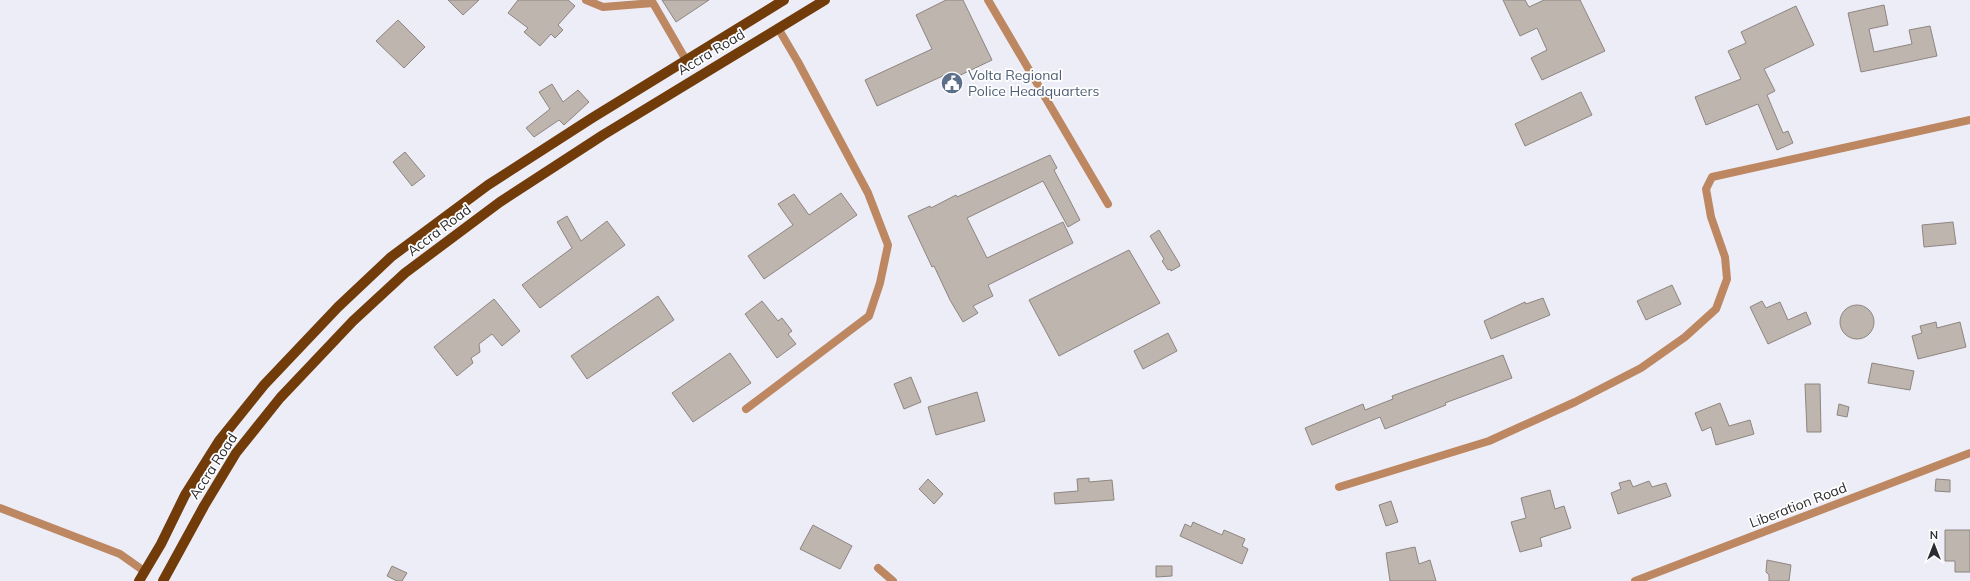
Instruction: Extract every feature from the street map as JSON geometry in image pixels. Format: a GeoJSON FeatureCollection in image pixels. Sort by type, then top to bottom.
{"type":"FeatureCollection","features":[{"type":"Feature","properties":{"kind":"main road","name":"Accra Road"},"geometry":{"type":"LineString","coordinates":[[139,581],[161,544],[185,495],[219,441],[264,385],[343,302],[391,257],[488,184],[784,0]]}},
{"type":"Feature","properties":{"kind":"main road","name":"Accra Road"},"geometry":{"type":"LineString","coordinates":[[163,581],[204,506],[236,453],[280,398],[353,322],[405,273],[507,198],[603,135],[825,0]]}},
{"type":"Feature","properties":{"kind":"street"},"geometry":{"type":"LineString","coordinates":[[586,0],[604,7],[653,3],[686,60]]}},
{"type":"Feature","properties":{"kind":"street"},"geometry":{"type":"LineString","coordinates":[[988,0],[1108,204]]}},
{"type":"Feature","properties":{"kind":"street"},"geometry":{"type":"LineString","coordinates":[[746,409],[869,316],[880,283],[888,245],[868,193],[798,62],[778,28]]}},
{"type":"Feature","properties":{"kind":"street"},"geometry":{"type":"LineString","coordinates":[[1339,487],[1489,441],[1575,402],[1641,368],[1685,337],[1716,309],[1727,279],[1725,257],[1711,217],[1706,189],[1712,177],[1970,120]]}},
{"type":"Feature","properties":{"kind":"street","name":"Liberation Road"},"geometry":{"type":"LineString","coordinates":[[1635,581],[1970,453]]}},
{"type":"Feature","properties":{"kind":"street"},"geometry":{"type":"LineString","coordinates":[[0,508],[120,554],[144,571]]}},
{"type":"Feature","properties":{"kind":"street"},"geometry":{"type":"LineString","coordinates":[[878,568],[893,581]]}},
{"type":"Feature","properties":{"kind":"building"},"geometry":{"type":"Polygon","coordinates":[[[448,0],[479,0],[463,15],[448,0]]]}},
{"type":"Feature","properties":{"kind":"building"},"geometry":{"type":"Polygon","coordinates":[[[518,0],[568,0],[575,6],[558,25],[563,30],[555,38],[551,34],[540,46],[524,32],[528,28],[508,13],[518,0]]]}},
{"type":"Feature","properties":{"kind":"building"},"geometry":{"type":"Polygon","coordinates":[[[662,0],[709,0],[676,22],[662,0]]]}},
{"type":"Feature","properties":{"kind":"building"},"geometry":{"type":"Polygon","coordinates":[[[946,0],[963,0],[992,60],[948,81],[945,75],[877,106],[865,80],[932,49],[916,15],[946,0]]]}},
{"type":"Feature","properties":{"kind":"building"},"geometry":{"type":"Polygon","coordinates":[[[1503,0],[1525,0],[1529,7],[1544,0],[1580,0],[1605,51],[1542,80],[1531,58],[1547,50],[1537,28],[1520,36],[1503,0]]]}},
{"type":"Feature","properties":{"kind":"building"},"geometry":{"type":"Polygon","coordinates":[[[1884,5],[1888,25],[1869,29],[1874,52],[1912,44],[1909,30],[1930,26],[1937,56],[1861,72],[1848,13],[1884,5]]]}},
{"type":"Feature","properties":{"kind":"building"},"geometry":{"type":"Polygon","coordinates":[[[1796,6],[1814,45],[1764,69],[1775,91],[1767,95],[1783,133],[1788,131],[1793,143],[1777,150],[1758,104],[1706,125],[1695,97],[1741,79],[1728,51],[1746,43],[1741,32],[1796,6]]]}},
{"type":"Feature","properties":{"kind":"building"},"geometry":{"type":"Polygon","coordinates":[[[398,20],[425,47],[404,68],[376,41],[398,20]]]}},
{"type":"Feature","properties":{"kind":"building"},"geometry":{"type":"Polygon","coordinates":[[[552,84],[563,102],[578,90],[589,102],[564,125],[559,120],[534,137],[526,128],[550,109],[539,92],[552,84]]]}},
{"type":"Feature","properties":{"kind":"building"},"geometry":{"type":"Polygon","coordinates":[[[1581,92],[1592,115],[1525,146],[1515,124],[1581,92]]]}},
{"type":"Feature","properties":{"kind":"building"},"geometry":{"type":"Polygon","coordinates":[[[405,152],[425,176],[412,186],[393,162],[405,152]]]}},
{"type":"Feature","properties":{"kind":"building"},"geometry":{"type":"Polygon","coordinates":[[[1050,155],[1057,168],[1054,170],[1080,220],[1068,227],[1043,181],[967,218],[987,258],[1063,222],[1073,243],[988,285],[993,296],[973,306],[978,313],[963,322],[950,300],[934,266],[932,267],[908,216],[930,206],[931,208],[956,195],[957,197],[1050,155]]]}},
{"type":"Feature","properties":{"kind":"building"},"geometry":{"type":"Polygon","coordinates":[[[841,193],[857,215],[764,279],[748,256],[793,225],[778,204],[794,194],[809,215],[841,193]]]}},
{"type":"Feature","properties":{"kind":"building"},"geometry":{"type":"Polygon","coordinates":[[[567,216],[581,241],[607,221],[625,245],[540,308],[522,285],[572,248],[557,222],[567,216]]]}},
{"type":"Feature","properties":{"kind":"building"},"geometry":{"type":"Polygon","coordinates":[[[1953,222],[1956,244],[1924,247],[1922,225],[1953,222]]]}},
{"type":"Feature","properties":{"kind":"building"},"geometry":{"type":"Polygon","coordinates":[[[1159,230],[1180,266],[1171,271],[1170,269],[1168,270],[1162,261],[1164,259],[1150,236],[1159,230]]]}},
{"type":"Feature","properties":{"kind":"building"},"geometry":{"type":"Polygon","coordinates":[[[1129,250],[1160,303],[1059,356],[1029,300],[1129,250]]]}},
{"type":"Feature","properties":{"kind":"building"},"geometry":{"type":"Polygon","coordinates":[[[1672,285],[1681,304],[1646,320],[1637,301],[1672,285]]]}},
{"type":"Feature","properties":{"kind":"building"},"geometry":{"type":"Polygon","coordinates":[[[658,296],[674,320],[587,379],[571,356],[658,296]]]}},
{"type":"Feature","properties":{"kind":"building"},"geometry":{"type":"Polygon","coordinates":[[[1543,298],[1550,315],[1491,339],[1484,321],[1525,302],[1526,304],[1543,298]]]}},
{"type":"Feature","properties":{"kind":"building"},"geometry":{"type":"Polygon","coordinates":[[[494,299],[520,331],[502,346],[492,334],[479,344],[480,352],[471,358],[473,363],[457,376],[434,347],[494,299]]]}},
{"type":"Feature","properties":{"kind":"building"},"geometry":{"type":"Polygon","coordinates":[[[762,301],[778,321],[782,318],[792,331],[788,334],[796,344],[777,358],[745,314],[762,301]]]}},
{"type":"Feature","properties":{"kind":"building"},"geometry":{"type":"Polygon","coordinates":[[[1762,301],[1766,308],[1780,302],[1788,320],[1806,312],[1811,324],[1768,344],[1750,307],[1762,301]]]}},
{"type":"Feature","properties":{"kind":"building"},"geometry":{"type":"Polygon","coordinates":[[[1854,305],[1860,305],[1869,310],[1873,316],[1873,328],[1869,334],[1860,339],[1854,339],[1845,334],[1840,325],[1840,319],[1845,310],[1854,305]]]}},
{"type":"Feature","properties":{"kind":"building"},"geometry":{"type":"Polygon","coordinates":[[[1936,322],[1937,328],[1960,322],[1966,347],[1918,359],[1912,336],[1922,333],[1920,326],[1936,322]]]}},
{"type":"Feature","properties":{"kind":"building"},"geometry":{"type":"Polygon","coordinates":[[[1168,333],[1177,351],[1143,369],[1134,351],[1168,333]]]}},
{"type":"Feature","properties":{"kind":"building"},"geometry":{"type":"Polygon","coordinates":[[[730,353],[751,383],[693,422],[672,393],[730,353]]]}},
{"type":"Feature","properties":{"kind":"building"},"geometry":{"type":"Polygon","coordinates":[[[1503,355],[1512,378],[1445,403],[1446,405],[1385,429],[1380,417],[1312,445],[1305,428],[1363,404],[1365,410],[1393,399],[1392,396],[1503,355]]]}},
{"type":"Feature","properties":{"kind":"building"},"geometry":{"type":"Polygon","coordinates":[[[1872,363],[1914,371],[1910,390],[1868,383],[1872,363]]]}},
{"type":"Feature","properties":{"kind":"building"},"geometry":{"type":"Polygon","coordinates":[[[911,377],[921,402],[904,409],[894,384],[911,377]]]}},
{"type":"Feature","properties":{"kind":"building"},"geometry":{"type":"Polygon","coordinates":[[[1805,384],[1820,384],[1821,432],[1807,432],[1805,384]]]}},
{"type":"Feature","properties":{"kind":"building"},"geometry":{"type":"Polygon","coordinates":[[[977,392],[985,421],[936,435],[928,407],[977,392]]]}},
{"type":"Feature","properties":{"kind":"building"},"geometry":{"type":"Polygon","coordinates":[[[1720,403],[1729,426],[1750,420],[1754,434],[1716,445],[1711,427],[1702,431],[1695,413],[1720,403]]]}},
{"type":"Feature","properties":{"kind":"building"},"geometry":{"type":"Polygon","coordinates":[[[1839,404],[1849,407],[1847,417],[1837,415],[1839,404]]]}},
{"type":"Feature","properties":{"kind":"building"},"geometry":{"type":"Polygon","coordinates":[[[1089,478],[1089,482],[1112,480],[1114,500],[1055,504],[1054,493],[1078,491],[1077,479],[1089,478]]]}},
{"type":"Feature","properties":{"kind":"building"},"geometry":{"type":"Polygon","coordinates":[[[928,479],[943,494],[934,504],[919,489],[928,479]]]}},
{"type":"Feature","properties":{"kind":"building"},"geometry":{"type":"Polygon","coordinates":[[[1936,479],[1950,480],[1950,492],[1935,491],[1936,479]]]}},
{"type":"Feature","properties":{"kind":"building"},"geometry":{"type":"Polygon","coordinates":[[[1630,480],[1633,487],[1649,481],[1652,487],[1666,483],[1671,496],[1618,514],[1611,493],[1621,489],[1619,483],[1630,480]]]}},
{"type":"Feature","properties":{"kind":"building"},"geometry":{"type":"Polygon","coordinates":[[[1550,490],[1555,509],[1564,506],[1571,528],[1540,538],[1542,546],[1520,552],[1511,522],[1526,518],[1521,498],[1550,490]]]}},
{"type":"Feature","properties":{"kind":"building"},"geometry":{"type":"Polygon","coordinates":[[[1391,501],[1398,522],[1386,526],[1379,505],[1391,501]]]}},
{"type":"Feature","properties":{"kind":"building"},"geometry":{"type":"Polygon","coordinates":[[[1193,522],[1222,535],[1224,530],[1245,539],[1242,546],[1248,549],[1242,564],[1180,536],[1185,524],[1191,527],[1193,522]]]}},
{"type":"Feature","properties":{"kind":"building"},"geometry":{"type":"Polygon","coordinates":[[[813,525],[852,546],[840,569],[800,549],[813,525]]]}},
{"type":"Feature","properties":{"kind":"building"},"geometry":{"type":"Polygon","coordinates":[[[1945,530],[1970,530],[1970,572],[1955,572],[1955,561],[1945,561],[1945,530]]]}},
{"type":"Feature","properties":{"kind":"building"},"geometry":{"type":"Polygon","coordinates":[[[1415,547],[1419,564],[1430,560],[1436,581],[1390,581],[1386,553],[1415,547]]]}},
{"type":"Feature","properties":{"kind":"building"},"geometry":{"type":"Polygon","coordinates":[[[1767,560],[1791,565],[1789,581],[1769,581],[1769,575],[1766,572],[1767,560]]]}},
{"type":"Feature","properties":{"kind":"building"},"geometry":{"type":"Polygon","coordinates":[[[392,566],[407,573],[402,581],[397,581],[387,576],[392,566]]]}},
{"type":"Feature","properties":{"kind":"building"},"geometry":{"type":"Polygon","coordinates":[[[1156,566],[1172,566],[1172,576],[1156,577],[1156,566]]]}},
{"type":"Feature","properties":{"kind":"place","name":"Volta Regional Police Headquarters"},"geometry":{"type":"Point","coordinates":[952,83]}}]}
